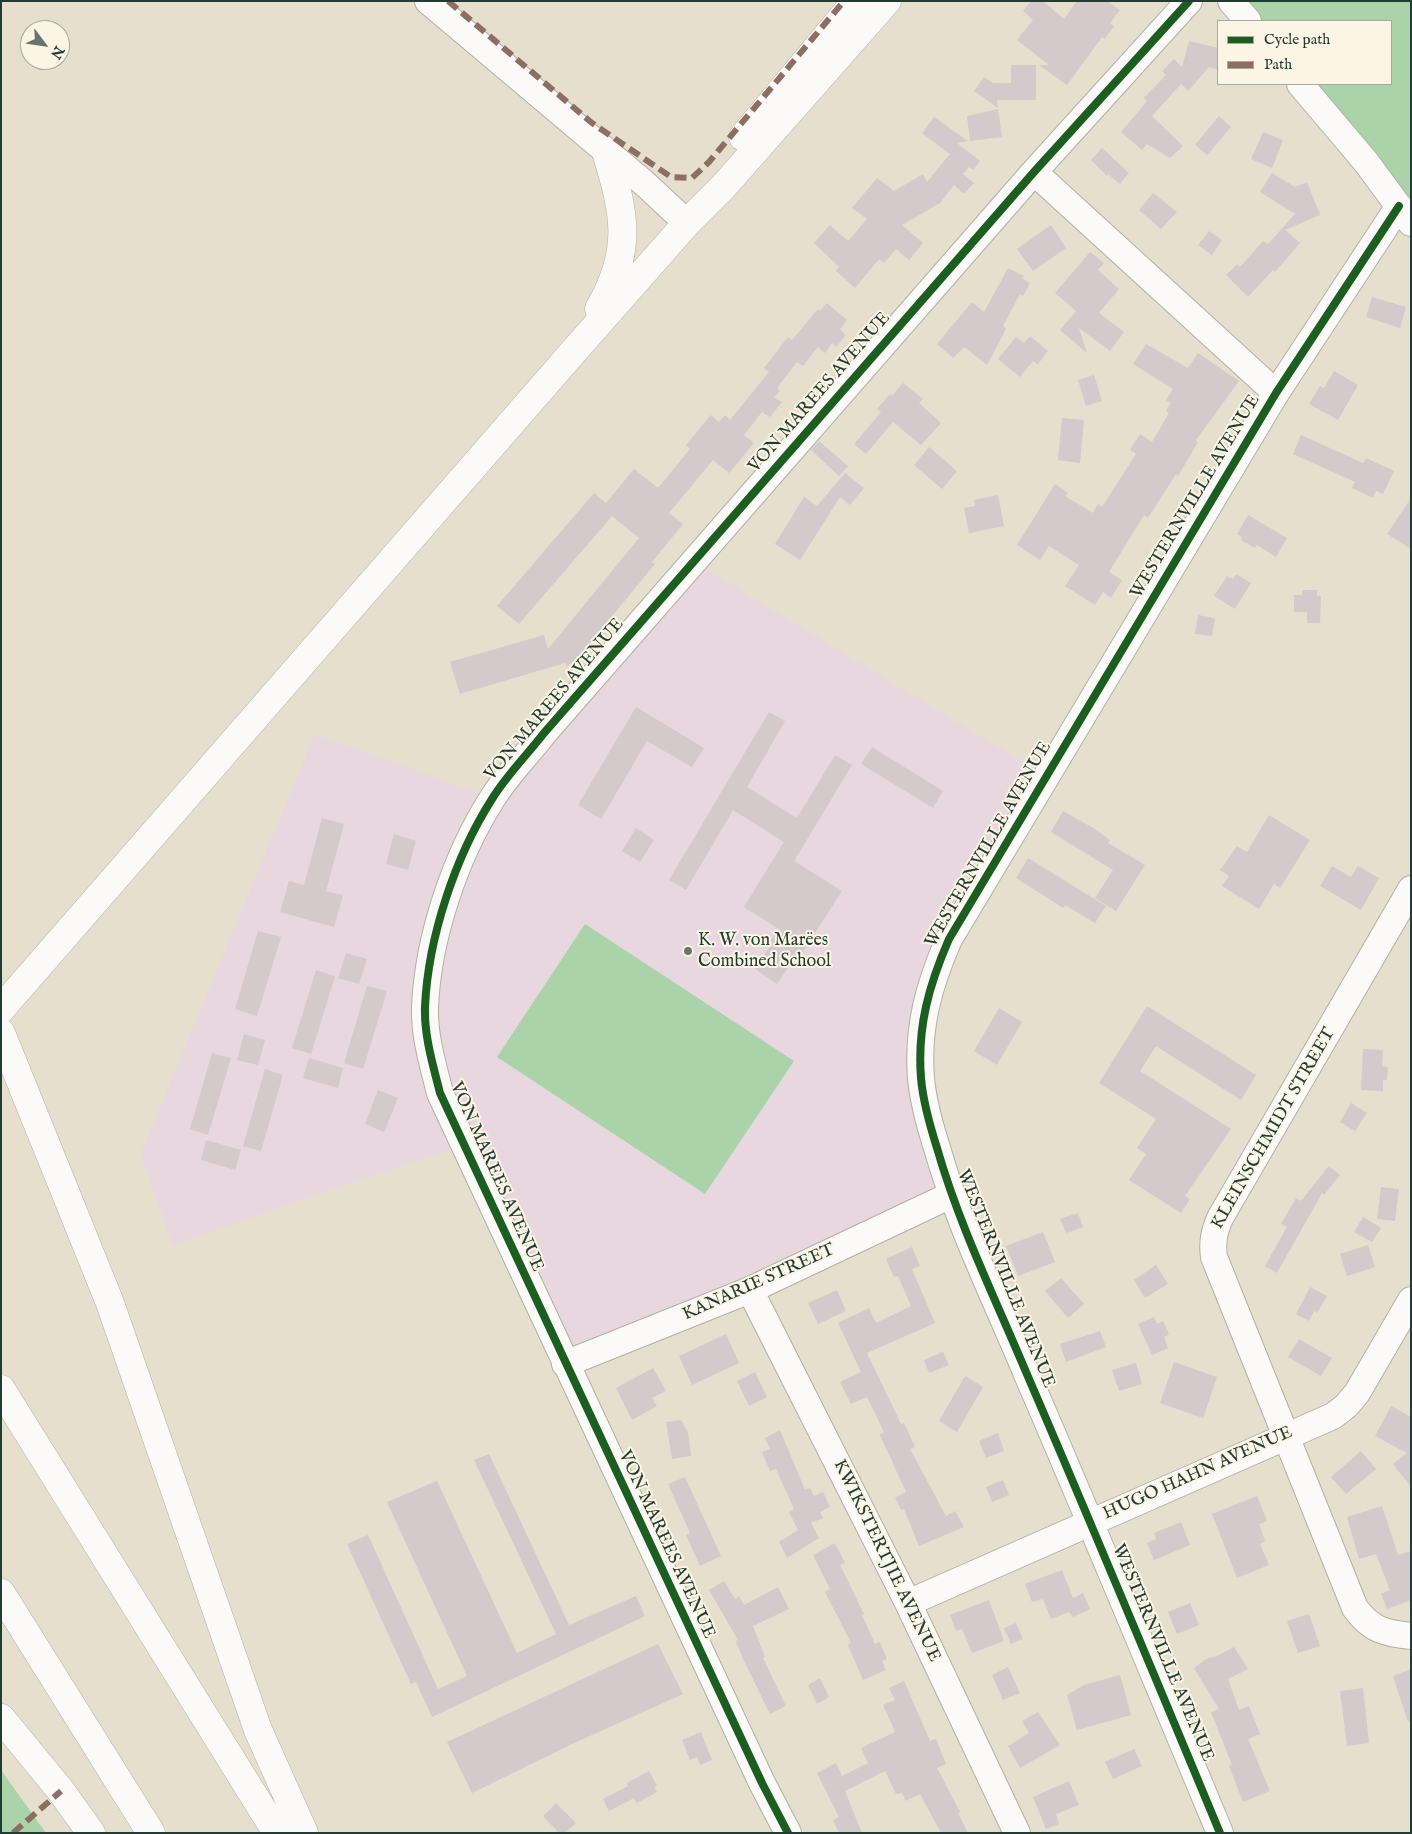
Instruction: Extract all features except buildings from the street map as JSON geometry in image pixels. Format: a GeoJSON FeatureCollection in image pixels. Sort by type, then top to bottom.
{"type":"FeatureCollection","features":[{"type":"Feature","properties":{"kind":"highway"},"geometry":{"type":"LineString","coordinates":[[687,223],[710,177],[856,1]]}},
{"type":"Feature","properties":{"kind":"highway"},"geometry":{"type":"LineString","coordinates":[[1,1009],[574,351],[687,223],[723,187],[887,1]]}},
{"type":"Feature","properties":{"kind":"highway"},"geometry":{"type":"LineString","coordinates":[[574,351],[610,288],[622,250],[623,223],[619,195],[606,152]]}},
{"type":"Feature","properties":{"kind":"highway"},"geometry":{"type":"LineString","coordinates":[[1,1034],[110,1304],[258,1730],[304,1833]]}},
{"type":"Feature","properties":{"kind":"highway"},"geometry":{"type":"LineString","coordinates":[[1,1388],[277,1833]]}},
{"type":"Feature","properties":{"kind":"highway"},"geometry":{"type":"LineString","coordinates":[[1,1593],[150,1833]]}},
{"type":"Feature","properties":{"kind":"highway"},"geometry":{"type":"LineString","coordinates":[[1,1718],[62,1791],[91,1833]]}},
{"type":"Feature","properties":{"kind":"street"},"geometry":{"type":"LineString","coordinates":[[428,1],[687,223]]}},
{"type":"Feature","properties":{"kind":"street","name":"VON MAREES AVENUE"},"geometry":{"type":"LineString","coordinates":[[788,1833],[762,1783],[440,1093],[428,1045],[425,1008],[430,964],[459,860],[492,798],[544,733],[1034,172],[1189,1]]}},
{"type":"Feature","properties":{"kind":"street"},"geometry":{"type":"LineString","coordinates":[[1231,1],[1247,20]]}},
{"type":"Feature","properties":{"kind":"street"},"geometry":{"type":"LineString","coordinates":[[1301,85],[1366,162],[1405,215]]}},
{"type":"Feature","properties":{"kind":"street"},"geometry":{"type":"LineString","coordinates":[[1034,172],[1276,393]]}},
{"type":"Feature","properties":{"kind":"street","name":"WESTERNVILLE AVENUE"},"geometry":{"type":"LineString","coordinates":[[1220,1833],[1091,1522],[950,1195],[929,1120],[921,1080],[920,1040],[924,1008],[932,978],[949,939],[1276,393],[1405,215]]}},
{"type":"Feature","properties":{"kind":"street","name":"KLEINSCHMIDT STREET"},"geometry":{"type":"LineString","coordinates":[[1411,889],[1214,1231],[1212,1245],[1214,1257],[1354,1608],[1367,1624],[1388,1634],[1411,1636]]}},
{"type":"Feature","properties":{"kind":"street","name":"KANARIE STREET"},"geometry":{"type":"LineString","coordinates":[[565,1364],[750,1290],[950,1195]]}},
{"type":"Feature","properties":{"kind":"street","name":"KWIKSTERTJIE AVENUE"},"geometry":{"type":"LineString","coordinates":[[750,1290],[908,1603],[1017,1833]]}},
{"type":"Feature","properties":{"kind":"street","name":"HUGO HAHN AVENUE"},"geometry":{"type":"LineString","coordinates":[[908,1603],[1333,1416],[1346,1406],[1373,1368],[1411,1300]]}},
{"type":"Feature","properties":{"kind":"shaded area","name":"K. W. von Marëes Combined School"},"geometry":{"type":"Polygon","coordinates":[[[694,562],[1046,776],[949,939],[920,1040],[951,1195],[565,1364],[462,1145],[172,1245],[141,1153],[315,734],[492,798],[694,562]]]}},
{"type":"Feature","properties":{"kind":"green space"},"geometry":{"type":"Polygon","coordinates":[[[1231,1],[1411,1],[1411,223],[1301,85],[1392,85],[1392,20],[1247,20],[1231,1]]]}},
{"type":"Feature","properties":{"kind":"green space"},"geometry":{"type":"Polygon","coordinates":[[[585,924],[794,1061],[705,1194],[497,1057],[585,924]]]}},
{"type":"Feature","properties":{"kind":"green space"},"geometry":{"type":"Polygon","coordinates":[[[1,1770],[46,1833],[1,1833],[1,1770]]]}},
{"type":"Feature","properties":{"kind":"marked path"},"geometry":{"type":"LineString","coordinates":[[448,1],[592,123],[671,177],[692,178],[709,162],[844,1]]}},
{"type":"Feature","properties":{"kind":"marked path"},"geometry":{"type":"LineString","coordinates":[[13,1833],[61,1791]]}},
{"type":"Feature","properties":{"kind":"cycle path"},"geometry":{"type":"LineString","coordinates":[[788,1833],[762,1783],[440,1093],[429,1050],[425,1018],[427,981],[438,926],[455,872],[466,846],[492,799],[510,774],[1034,172],[1189,1]]}},
{"type":"Feature","properties":{"kind":"cycle path"},"geometry":{"type":"LineString","coordinates":[[1220,1833],[956,1205],[934,1140],[925,1105],[921,1078],[921,1041],[930,990],[949,939],[1276,393],[1399,206]]}},
{"type":"Feature","properties":{"kind":"place","name":"K. W. von Marëes Combined School"},"geometry":{"type":"Point","coordinates":[688,951]}}]}
